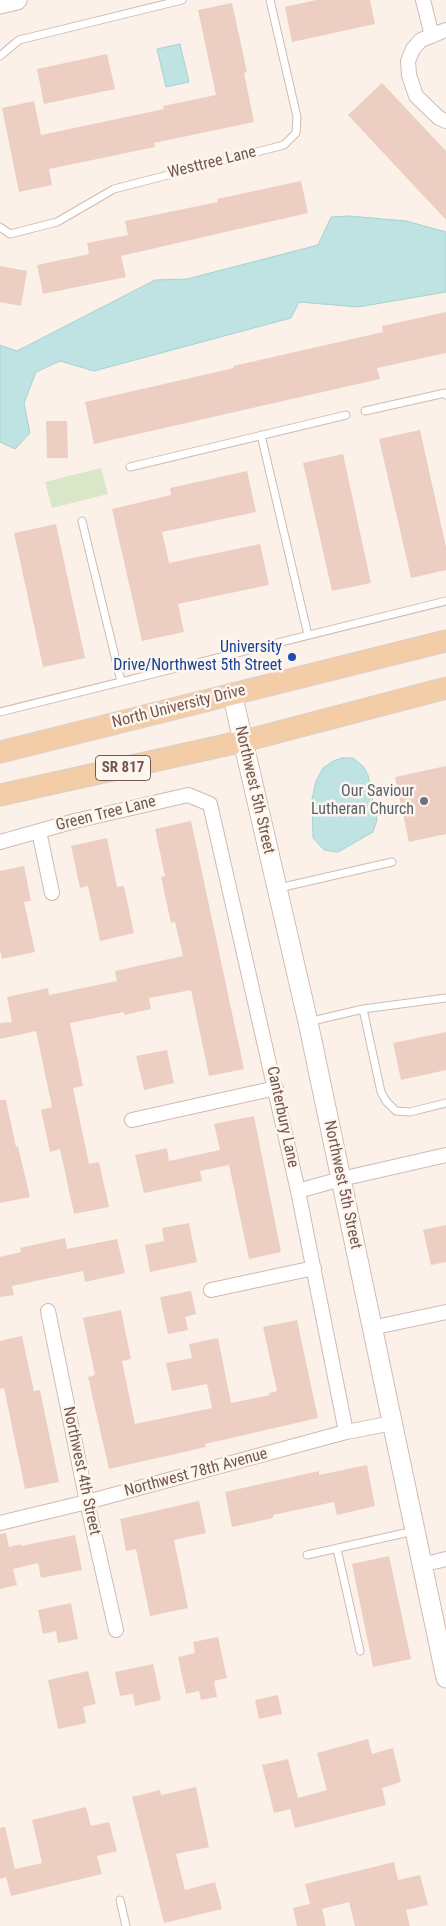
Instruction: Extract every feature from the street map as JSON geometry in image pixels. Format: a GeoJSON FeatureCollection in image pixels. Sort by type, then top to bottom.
{"type":"FeatureCollection","features":[{"type":"Feature","properties":{"kind":"main road","name":"North University Drive"},"geometry":{"type":"LineString","coordinates":[[0,752],[446,641]]}},
{"type":"Feature","properties":{"kind":"main road","name":"SR 817"},"geometry":{"type":"LineString","coordinates":[[0,795],[244,741],[446,688]]}},
{"type":"Feature","properties":{"kind":"street"},"geometry":{"type":"LineString","coordinates":[[0,4],[17,0]]}},
{"type":"Feature","properties":{"kind":"street"},"geometry":{"type":"LineString","coordinates":[[423,0],[432,36]]}},
{"type":"Feature","properties":{"kind":"street"},"geometry":{"type":"LineString","coordinates":[[446,30],[421,40],[413,49],[408,61],[416,96],[439,118],[446,121]]}},
{"type":"Feature","properties":{"kind":"street","name":"Northwest 5th Street"},"geometry":{"type":"LineString","coordinates":[[232,693],[308,1022],[446,1678]]}},
{"type":"Feature","properties":{"kind":"street","name":"Green Tree Lane"},"geometry":{"type":"LineString","coordinates":[[0,842],[75,821],[188,795],[210,804]]}},
{"type":"Feature","properties":{"kind":"street","name":"Canterbury Lane"},"geometry":{"type":"LineString","coordinates":[[210,804],[276,1088],[346,1432]]}},
{"type":"Feature","properties":{"kind":"street"},"geometry":{"type":"LineString","coordinates":[[39,831],[52,893]]}},
{"type":"Feature","properties":{"kind":"street"},"geometry":{"type":"LineString","coordinates":[[132,1120],[276,1088]]}},
{"type":"Feature","properties":{"kind":"street"},"geometry":{"type":"LineString","coordinates":[[298,1191],[340,1179],[446,1155]]}},
{"type":"Feature","properties":{"kind":"street"},"geometry":{"type":"LineString","coordinates":[[211,1290],[314,1268]]}},
{"type":"Feature","properties":{"kind":"street","name":"Northwest 4th Street"},"geometry":{"type":"LineString","coordinates":[[48,1311],[87,1502],[116,1630]]}},
{"type":"Feature","properties":{"kind":"street"},"geometry":{"type":"LineString","coordinates":[[372,1328],[446,1312]]}},
{"type":"Feature","properties":{"kind":"street","name":"Northwest 78th Avenue"},"geometry":{"type":"LineString","coordinates":[[0,1523],[87,1502],[346,1432],[393,1423]]}},
{"type":"Feature","properties":{"kind":"street"},"geometry":{"type":"LineString","coordinates":[[421,1565],[446,1559]]}},
{"type":"Feature","properties":{"kind":"lane"},"geometry":{"type":"LineString","coordinates":[[0,56],[19,40],[182,0]]}},
{"type":"Feature","properties":{"kind":"lane","name":"Westtree Lane"},"geometry":{"type":"LineString","coordinates":[[0,227],[10,234],[57,222],[114,188],[284,145],[296,133],[297,117],[270,0]]}},
{"type":"Feature","properties":{"kind":"lane"},"geometry":{"type":"LineString","coordinates":[[365,411],[445,393],[446,395]]}},
{"type":"Feature","properties":{"kind":"lane"},"geometry":{"type":"LineString","coordinates":[[130,467],[346,415]]}},
{"type":"Feature","properties":{"kind":"lane"},"geometry":{"type":"LineString","coordinates":[[261,435],[308,635]]}},
{"type":"Feature","properties":{"kind":"lane"},"geometry":{"type":"LineString","coordinates":[[82,521],[122,681]]}},
{"type":"Feature","properties":{"kind":"lane"},"geometry":{"type":"LineString","coordinates":[[0,712],[446,601]]}},
{"type":"Feature","properties":{"kind":"lane"},"geometry":{"type":"LineString","coordinates":[[276,889],[392,862]]}},
{"type":"Feature","properties":{"kind":"lane"},"geometry":{"type":"LineString","coordinates":[[308,1022],[363,1009],[446,998]]}},
{"type":"Feature","properties":{"kind":"lane"},"geometry":{"type":"LineString","coordinates":[[363,1009],[381,1092],[386,1102],[396,1111],[410,1112],[446,1103]]}},
{"type":"Feature","properties":{"kind":"lane"},"geometry":{"type":"LineString","coordinates":[[308,1555],[414,1531]]}},
{"type":"Feature","properties":{"kind":"lane"},"geometry":{"type":"LineString","coordinates":[[337,1549],[360,1651]]}},
{"type":"Feature","properties":{"kind":"lane"},"geometry":{"type":"LineString","coordinates":[[120,1900],[126,1926]]}},
{"type":"Feature","properties":{"kind":"green space"},"geometry":{"type":"Polygon","coordinates":[[[101,468],[108,494],[52,508],[45,482],[101,468]]]}},
{"type":"Feature","properties":{"kind":"water"},"geometry":{"type":"Polygon","coordinates":[[[180,44],[189,82],[166,87],[157,49],[180,44]]]}},
{"type":"Feature","properties":{"kind":"water"},"geometry":{"type":"Polygon","coordinates":[[[349,216],[406,221],[446,232],[446,292],[358,307],[299,302],[291,318],[94,371],[60,361],[36,372],[24,403],[30,433],[15,449],[0,442],[0,345],[17,351],[155,280],[187,279],[318,245],[331,217],[349,216]]]}},
{"type":"Feature","properties":{"kind":"water"},"geometry":{"type":"Polygon","coordinates":[[[342,758],[353,758],[363,766],[368,775],[377,820],[373,832],[338,852],[324,850],[313,838],[312,799],[316,781],[323,768],[333,761],[342,758]]]}},
{"type":"Feature","properties":{"kind":"building"},"geometry":{"type":"Polygon","coordinates":[[[316,0],[370,0],[375,24],[292,42],[285,7],[316,0]]]}},
{"type":"Feature","properties":{"kind":"building"},"geometry":{"type":"Polygon","coordinates":[[[232,3],[247,72],[244,73],[254,122],[154,143],[155,147],[49,169],[52,185],[19,192],[2,108],[34,101],[41,135],[164,109],[163,106],[216,95],[198,10],[232,3]]]}},
{"type":"Feature","properties":{"kind":"building"},"geometry":{"type":"Polygon","coordinates":[[[107,54],[115,89],[44,104],[37,69],[107,54]]]}},
{"type":"Feature","properties":{"kind":"building"},"geometry":{"type":"Polygon","coordinates":[[[382,83],[446,151],[446,220],[348,115],[382,83]]]}},
{"type":"Feature","properties":{"kind":"building"},"geometry":{"type":"Polygon","coordinates":[[[301,181],[308,213],[121,256],[126,277],[43,294],[37,265],[89,254],[87,243],[128,235],[125,221],[218,202],[217,199],[301,181]]]}},
{"type":"Feature","properties":{"kind":"building"},"geometry":{"type":"Polygon","coordinates":[[[0,266],[27,271],[21,306],[0,302],[0,266]]]}},
{"type":"Feature","properties":{"kind":"building"},"geometry":{"type":"Polygon","coordinates":[[[446,312],[446,353],[377,368],[380,379],[94,444],[85,402],[383,332],[382,326],[446,312]]]}},
{"type":"Feature","properties":{"kind":"building"},"geometry":{"type":"Polygon","coordinates":[[[46,421],[67,421],[68,458],[47,458],[46,421]]]}},
{"type":"Feature","properties":{"kind":"building"},"geometry":{"type":"Polygon","coordinates":[[[420,430],[446,547],[446,570],[411,578],[379,439],[420,430]]]}},
{"type":"Feature","properties":{"kind":"building"},"geometry":{"type":"Polygon","coordinates":[[[343,454],[371,583],[332,591],[303,463],[343,454]]]}},
{"type":"Feature","properties":{"kind":"building"},"geometry":{"type":"Polygon","coordinates":[[[247,471],[256,512],[162,532],[169,563],[260,544],[269,585],[178,604],[184,632],[142,641],[112,509],[171,495],[170,488],[247,471]]]}},
{"type":"Feature","properties":{"kind":"building"},"geometry":{"type":"Polygon","coordinates":[[[56,524],[85,658],[43,667],[14,533],[56,524]]]}},
{"type":"Feature","properties":{"kind":"building"},"geometry":{"type":"Polygon","coordinates":[[[446,766],[446,834],[409,842],[395,777],[446,766]]]}},
{"type":"Feature","properties":{"kind":"building"},"geometry":{"type":"Polygon","coordinates":[[[191,821],[244,1069],[209,1076],[191,990],[149,998],[151,1009],[124,1015],[124,1012],[70,1023],[83,1086],[73,1088],[89,1164],[99,1162],[109,1207],[74,1214],[60,1149],[50,1152],[41,1110],[52,1107],[36,1031],[0,1039],[0,1023],[12,1022],[7,997],[48,988],[49,995],[117,981],[115,971],[183,956],[175,922],[171,923],[161,877],[165,876],[155,829],[191,821]]]}},
{"type":"Feature","properties":{"kind":"building"},"geometry":{"type":"Polygon","coordinates":[[[107,838],[117,887],[124,886],[134,933],[100,941],[88,886],[80,888],[71,846],[107,838]]]}},
{"type":"Feature","properties":{"kind":"building"},"geometry":{"type":"Polygon","coordinates":[[[24,866],[31,901],[24,902],[35,952],[2,959],[0,950],[0,871],[24,866]]]}},
{"type":"Feature","properties":{"kind":"building"},"geometry":{"type":"Polygon","coordinates":[[[446,1032],[446,1070],[401,1080],[393,1043],[446,1032]]]}},
{"type":"Feature","properties":{"kind":"building"},"geometry":{"type":"Polygon","coordinates":[[[167,1050],[174,1083],[144,1090],[136,1056],[167,1050]]]}},
{"type":"Feature","properties":{"kind":"building"},"geometry":{"type":"Polygon","coordinates":[[[0,1100],[6,1100],[16,1147],[18,1146],[30,1197],[0,1203],[0,1100]]]}},
{"type":"Feature","properties":{"kind":"building"},"geometry":{"type":"Polygon","coordinates":[[[254,1116],[281,1252],[249,1259],[229,1165],[200,1171],[202,1181],[144,1193],[135,1155],[167,1148],[169,1161],[220,1150],[214,1124],[254,1116]]]}},
{"type":"Feature","properties":{"kind":"building"},"geometry":{"type":"Polygon","coordinates":[[[189,1223],[197,1262],[150,1272],[145,1245],[164,1241],[162,1228],[189,1223]]]}},
{"type":"Feature","properties":{"kind":"building"},"geometry":{"type":"Polygon","coordinates":[[[446,1225],[446,1262],[431,1265],[423,1230],[446,1225]]]}},
{"type":"Feature","properties":{"kind":"building"},"geometry":{"type":"Polygon","coordinates":[[[65,1238],[67,1249],[117,1239],[125,1273],[85,1282],[83,1271],[12,1286],[14,1295],[0,1297],[0,1257],[21,1252],[20,1248],[65,1238]]]}},
{"type":"Feature","properties":{"kind":"building"},"geometry":{"type":"Polygon","coordinates":[[[191,1291],[196,1314],[185,1317],[188,1330],[168,1334],[160,1297],[191,1291]]]}},
{"type":"Feature","properties":{"kind":"building"},"geometry":{"type":"Polygon","coordinates":[[[121,1310],[131,1359],[122,1361],[135,1424],[212,1408],[207,1384],[172,1391],[166,1363],[192,1358],[189,1344],[218,1338],[231,1403],[270,1395],[269,1393],[277,1391],[263,1327],[297,1320],[318,1418],[205,1444],[206,1447],[109,1469],[88,1377],[95,1375],[83,1318],[121,1310]]]}},
{"type":"Feature","properties":{"kind":"building"},"geometry":{"type":"Polygon","coordinates":[[[22,1336],[34,1391],[40,1390],[59,1482],[25,1489],[4,1388],[0,1389],[0,1341],[22,1336]]]}},
{"type":"Feature","properties":{"kind":"building"},"geometry":{"type":"Polygon","coordinates":[[[367,1465],[375,1506],[337,1515],[334,1502],[273,1515],[273,1518],[232,1527],[225,1492],[319,1471],[319,1475],[367,1465]]]}},
{"type":"Feature","properties":{"kind":"building"},"geometry":{"type":"Polygon","coordinates":[[[199,1501],[206,1533],[174,1540],[188,1608],[150,1616],[136,1549],[126,1551],[120,1519],[199,1501]]]}},
{"type":"Feature","properties":{"kind":"building"},"geometry":{"type":"Polygon","coordinates":[[[6,1533],[9,1547],[75,1535],[82,1570],[41,1578],[38,1563],[13,1569],[17,1585],[0,1589],[0,1534],[6,1533]]]}},
{"type":"Feature","properties":{"kind":"building"},"geometry":{"type":"Polygon","coordinates":[[[389,1556],[411,1659],[373,1667],[352,1564],[389,1556]]]}},
{"type":"Feature","properties":{"kind":"building"},"geometry":{"type":"Polygon","coordinates":[[[71,1603],[78,1639],[58,1643],[56,1631],[43,1634],[38,1610],[71,1603]]]}},
{"type":"Feature","properties":{"kind":"building"},"geometry":{"type":"Polygon","coordinates":[[[218,1637],[227,1678],[214,1681],[217,1697],[201,1700],[199,1691],[186,1694],[178,1657],[195,1653],[193,1642],[218,1637]]]}},
{"type":"Feature","properties":{"kind":"building"},"geometry":{"type":"Polygon","coordinates":[[[153,1664],[161,1700],[135,1706],[133,1694],[120,1696],[115,1672],[153,1664]]]}},
{"type":"Feature","properties":{"kind":"building"},"geometry":{"type":"Polygon","coordinates":[[[88,1671],[96,1704],[83,1707],[86,1723],[58,1729],[48,1680],[88,1671]]]}},
{"type":"Feature","properties":{"kind":"building"},"geometry":{"type":"Polygon","coordinates":[[[278,1695],[282,1714],[259,1719],[255,1700],[278,1695]]]}},
{"type":"Feature","properties":{"kind":"building"},"geometry":{"type":"Polygon","coordinates":[[[368,1739],[372,1754],[393,1748],[401,1782],[382,1788],[386,1805],[295,1828],[290,1809],[274,1813],[262,1765],[288,1759],[298,1798],[327,1790],[317,1753],[368,1739]]]}},
{"type":"Feature","properties":{"kind":"building"},"geometry":{"type":"Polygon","coordinates":[[[196,1787],[209,1847],[176,1854],[185,1890],[215,1882],[222,1909],[164,1923],[132,1797],[160,1790],[161,1795],[196,1787]]]}},
{"type":"Feature","properties":{"kind":"building"},"geometry":{"type":"Polygon","coordinates":[[[86,1807],[91,1826],[109,1822],[117,1851],[97,1856],[102,1874],[11,1896],[6,1877],[0,1879],[0,1828],[5,1827],[15,1869],[42,1863],[32,1820],[86,1807]]]}},
{"type":"Feature","properties":{"kind":"building"},"geometry":{"type":"Polygon","coordinates":[[[394,1862],[398,1880],[420,1875],[428,1905],[406,1910],[410,1926],[355,1926],[349,1902],[322,1909],[326,1926],[297,1926],[293,1908],[310,1904],[305,1884],[394,1862]]]}},
{"type":"Feature","properties":{"kind":"place","name":"University Drive/Northwest 5th Street"},"geometry":{"type":"Point","coordinates":[292,657]}},
{"type":"Feature","properties":{"kind":"place","name":"Our Saviour Lutheran Church"},"geometry":{"type":"Point","coordinates":[424,801]}}]}
